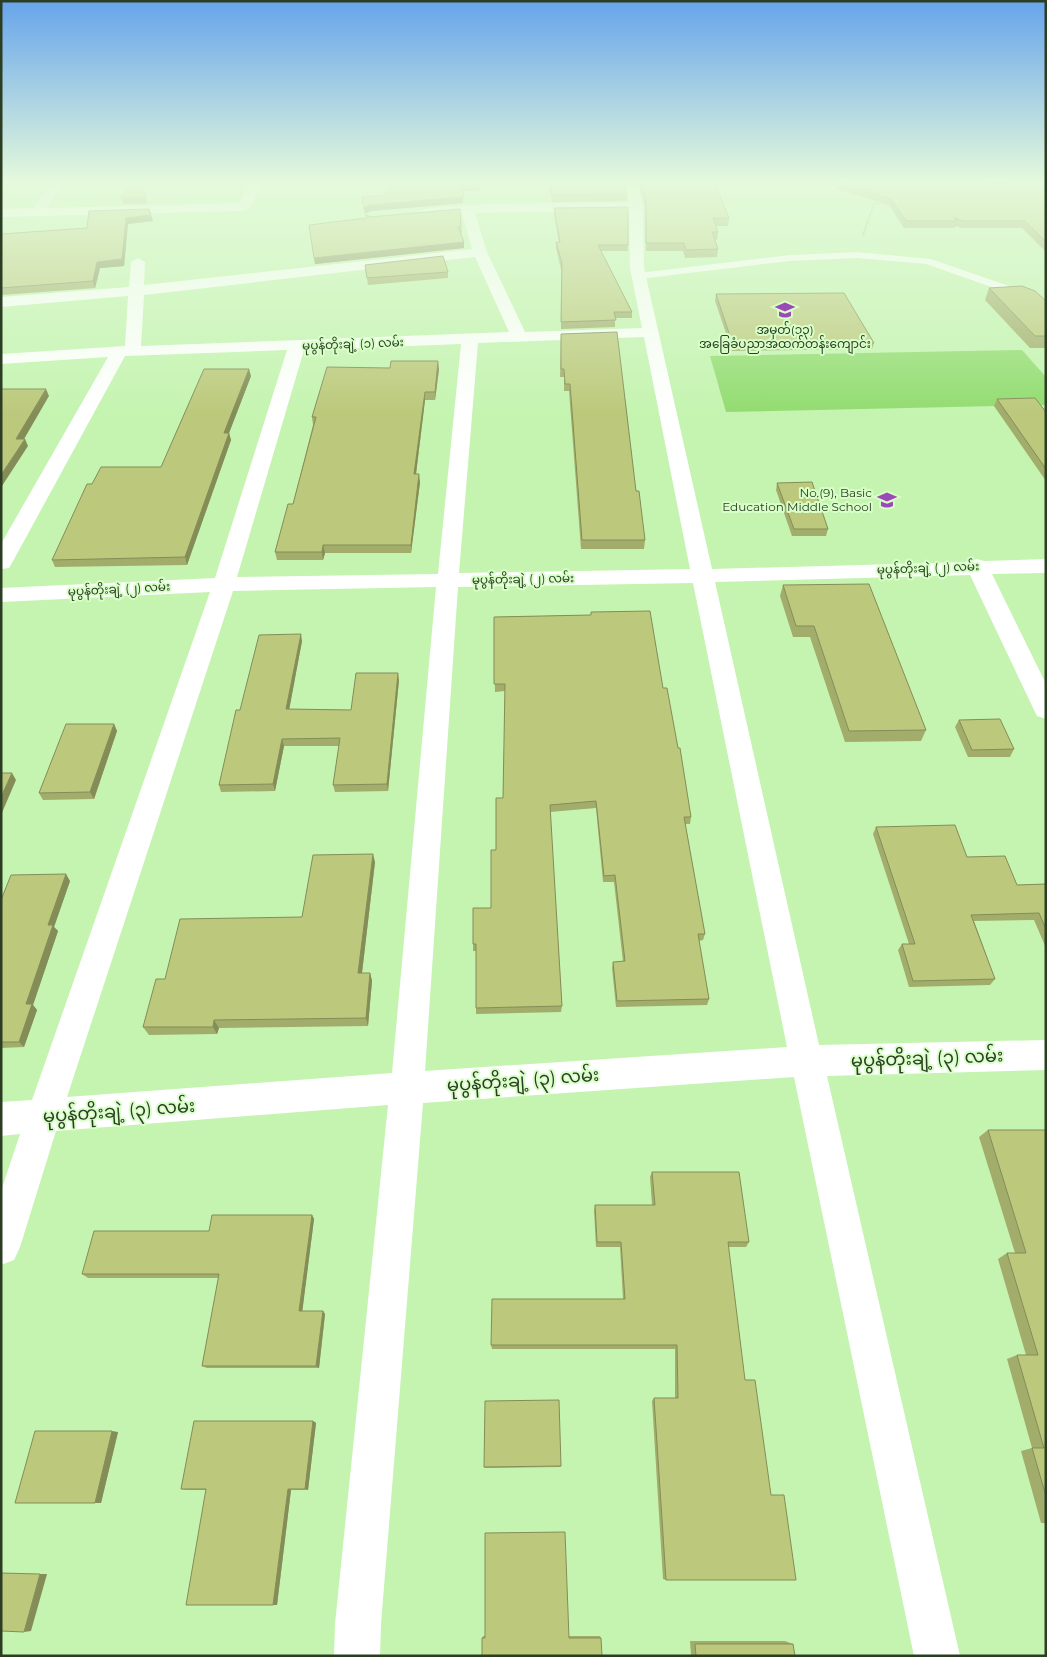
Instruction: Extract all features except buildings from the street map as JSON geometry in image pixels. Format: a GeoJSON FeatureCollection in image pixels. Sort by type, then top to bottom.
{"type":"FeatureCollection","features":[{"type":"Feature","properties":{"kind":"street"},"geometry":{"type":"LineString","coordinates":[[1,302],[135,291],[424,258]]}},
{"type":"Feature","properties":{"kind":"street"},"geometry":{"type":"LineString","coordinates":[[483,258],[518,337]]}},
{"type":"Feature","properties":{"kind":"street"},"geometry":{"type":"LineString","coordinates":[[638,258],[639,276],[806,1061],[815,1091],[937,1656]]}},
{"type":"Feature","properties":{"kind":"street"},"geometry":{"type":"LineString","coordinates":[[1,563],[126,352],[138,262]]}},
{"type":"Feature","properties":{"kind":"street","name":"မုပွန်တိုးချဲ့ (၁) လမ်း"},"geometry":{"type":"LineString","coordinates":[[1,359],[54,354],[651,332]]}},
{"type":"Feature","properties":{"kind":"street"},"geometry":{"type":"LineString","coordinates":[[358,1656],[358,1624],[407,1088],[448,580],[470,339]]}},
{"type":"Feature","properties":{"kind":"street"},"geometry":{"type":"LineString","coordinates":[[1,1247],[43,1117],[224,584],[297,346]]}},
{"type":"Feature","properties":{"kind":"street"},"geometry":{"type":"LineString","coordinates":[[977,566],[1046,710]]}},
{"type":"Feature","properties":{"kind":"street","name":"မုပွန်တိုးချဲ့ (၂) လမ်း"},"geometry":{"type":"LineString","coordinates":[[2,596],[224,584],[703,576],[977,566],[1046,566]]}},
{"type":"Feature","properties":{"kind":"street","name":"မုပွန်တိုးချဲ့ (၃) လမ်း"},"geometry":{"type":"LineString","coordinates":[[1,1119],[407,1088],[806,1061],[1046,1055]]}},
{"type":"Feature","properties":{"kind":"lane"},"geometry":{"type":"LineString","coordinates":[[639,276],[787,258]]}},
{"type":"Feature","properties":{"kind":"lane"},"geometry":{"type":"LineString","coordinates":[[896,258],[927,261],[1046,303]]}},
{"type":"Feature","properties":{"kind":"green space"},"geometry":{"type":"Polygon","coordinates":[[[1022,350],[1046,377],[1046,405],[726,412],[710,356],[1022,350]]]}},
{"type":"Feature","properties":{"kind":"place","name":"အမှတ်(၁၃) အခြေခံပညာအထက်တန်းကျောင်း"},"geometry":{"type":"Point","coordinates":[785,310]}},
{"type":"Feature","properties":{"kind":"place","name":"No.(9), Basic Education Middle School"},"geometry":{"type":"Point","coordinates":[887,500]}}]}
